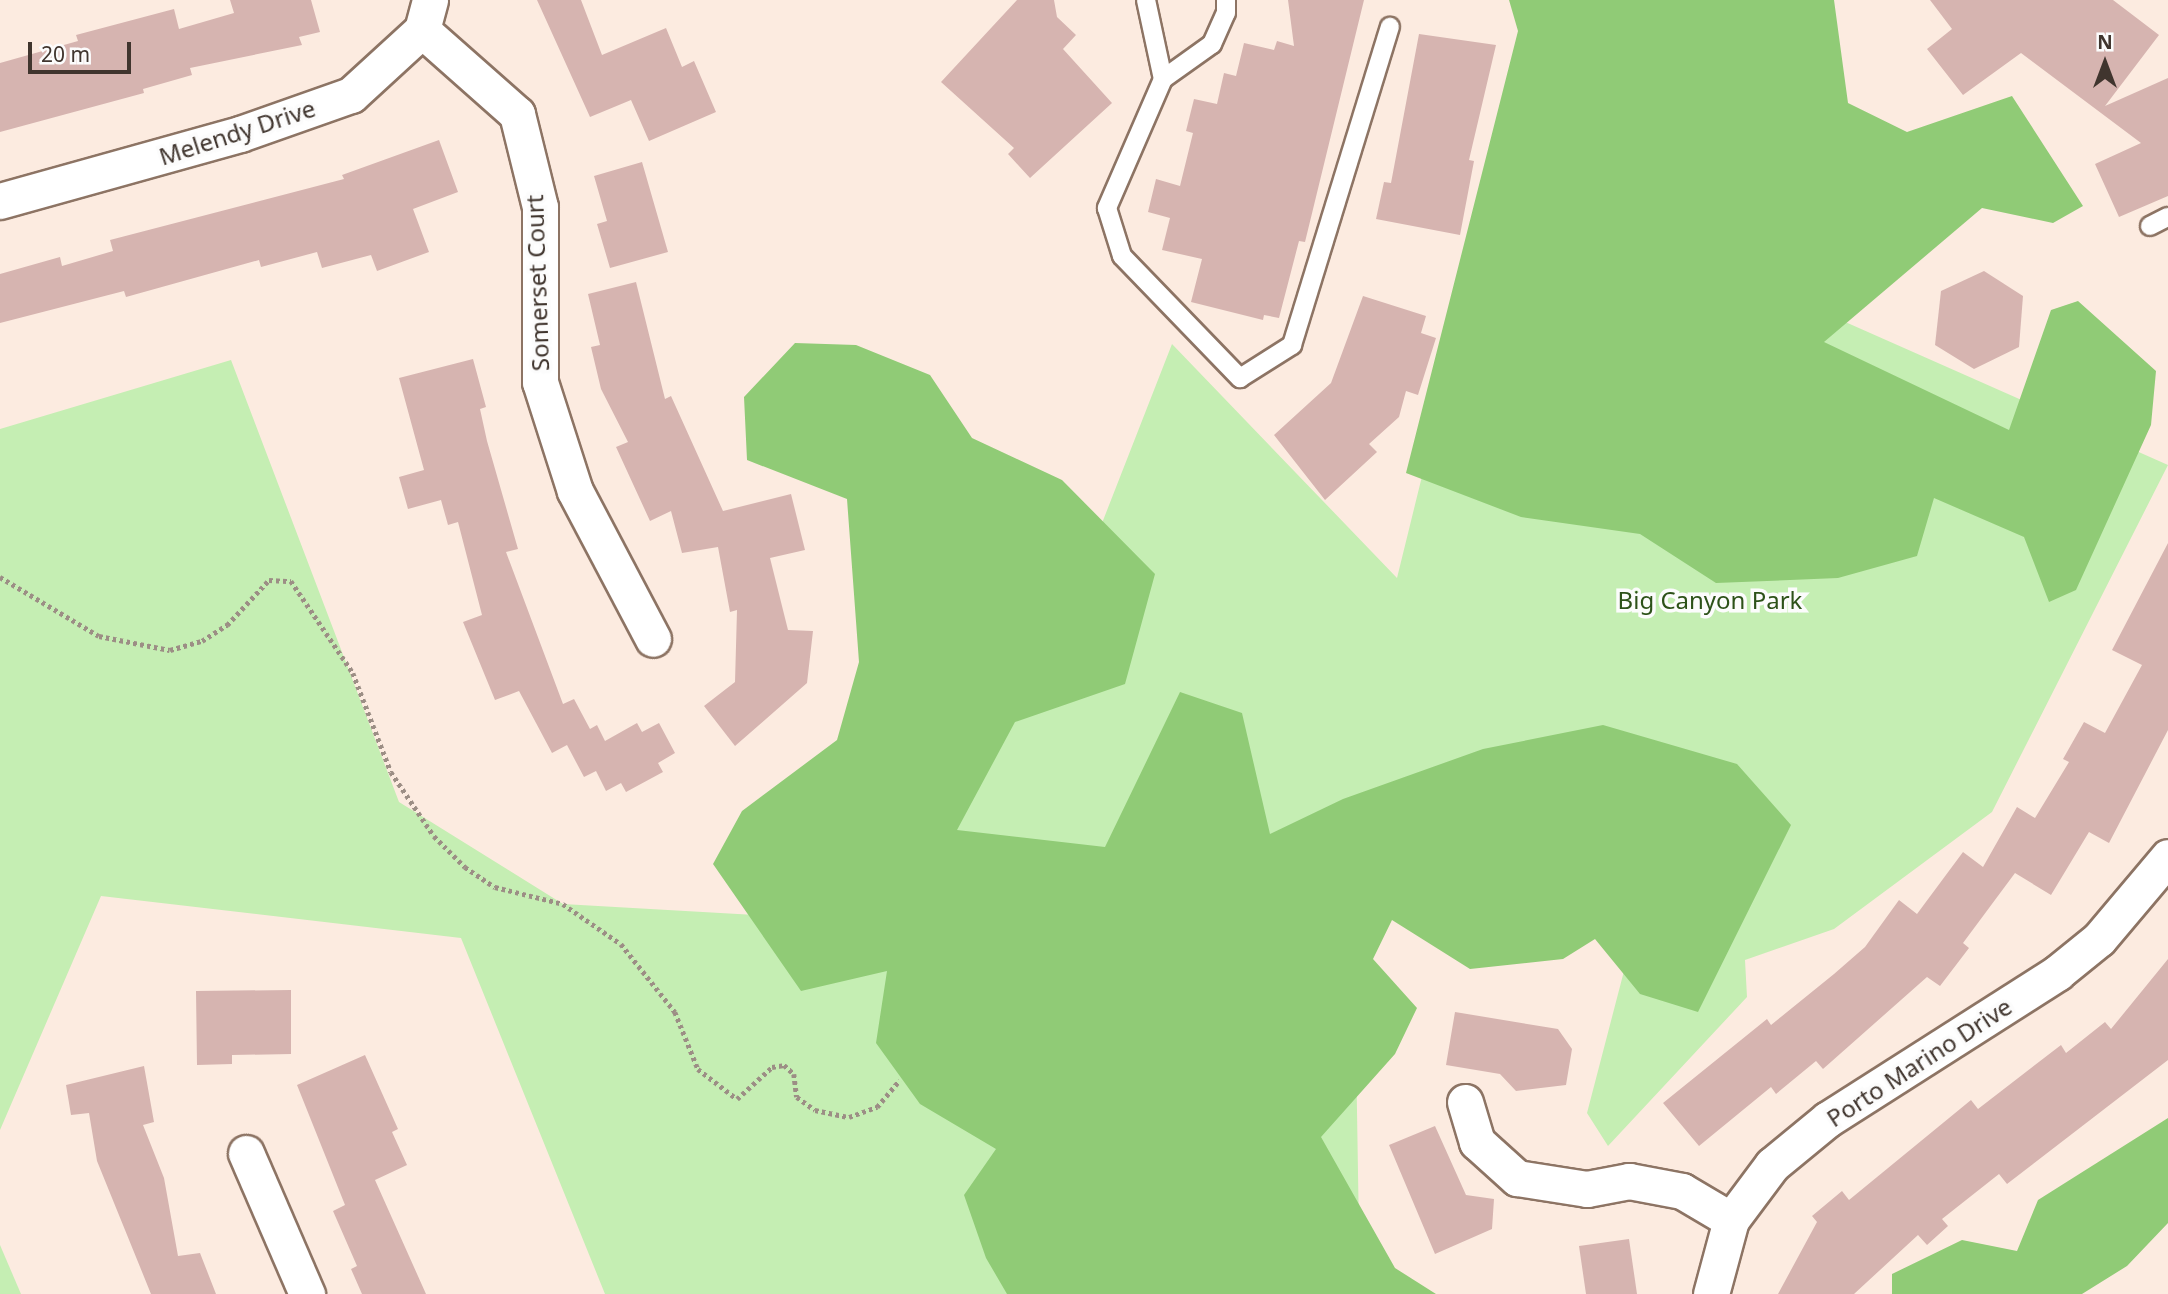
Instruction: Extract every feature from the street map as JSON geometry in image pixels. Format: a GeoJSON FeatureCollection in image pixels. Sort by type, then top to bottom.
{"type":"FeatureCollection","features":[{"type":"Feature","properties":{"kind":"street","name":"Melendy Drive"},"geometry":{"type":"LineString","coordinates":[[0,201],[240,134],[351,95],[426,15]]}},
{"type":"Feature","properties":{"kind":"street","name":"Somerset Court"},"geometry":{"type":"LineString","coordinates":[[426,15],[517,114],[540,207],[540,382],[575,491],[653,639]]}},
{"type":"Feature","properties":{"kind":"street","name":"Porto Marino Drive"},"geometry":{"type":"LineString","coordinates":[[1711,1294],[1731,1220],[1772,1165],[1828,1119],[2088,948],[2168,857]]}},
{"type":"Feature","properties":{"kind":"street"},"geometry":{"type":"LineString","coordinates":[[1465,1102],[1477,1142],[1517,1178],[1587,1189],[1629,1181],[1682,1192],[1731,1220]]}},
{"type":"Feature","properties":{"kind":"street"},"geometry":{"type":"LineString","coordinates":[[246,1153],[307,1294]]}},
{"type":"Feature","properties":{"kind":"lane"},"geometry":{"type":"LineString","coordinates":[[1146,0],[1163,79]]}},
{"type":"Feature","properties":{"kind":"lane"},"geometry":{"type":"LineString","coordinates":[[1226,0],[1226,13],[1212,44],[1163,79],[1107,208],[1122,256],[1240,378],[1292,345],[1390,27]]}},
{"type":"Feature","properties":{"kind":"lane"},"geometry":{"type":"LineString","coordinates":[[2150,226],[2168,217]]}},
{"type":"Feature","properties":{"kind":"path"},"geometry":{"type":"LineString","coordinates":[[0,577],[99,636],[170,650],[202,641],[227,625],[269,580],[291,581],[317,615],[366,697],[391,772],[434,836],[465,867],[495,887],[563,904],[621,944],[675,1013],[698,1069],[737,1099],[772,1067],[784,1065],[794,1074],[797,1097],[815,1110],[849,1116],[877,1107],[900,1080]]}},
{"type":"Feature","properties":{"kind":"green space"},"geometry":{"type":"Polygon","coordinates":[[[1509,0],[1834,0],[1848,103],[1907,132],[2012,96],[2083,206],[2053,223],[1982,208],[1824,342],[2009,430],[2051,310],[2078,301],[2156,371],[2151,425],[2076,590],[2049,602],[2024,537],[1934,498],[1917,556],[1838,578],[1716,583],[1640,534],[1521,517],[1406,473],[1518,31],[1509,0]]]}},
{"type":"Feature","properties":{"kind":"green space","name":"Big Canyon Park"},"geometry":{"type":"Polygon","coordinates":[[[1514,102],[1834,317],[2168,465],[1992,812],[1834,929],[1745,960],[1747,997],[1608,1146],[1587,1113],[1642,902],[1353,866],[1360,1294],[605,1294],[461,938],[101,896],[0,1130],[0,429],[231,360],[399,802],[563,904],[775,916],[1052,651],[1172,344],[1397,578],[1514,102]]]}},
{"type":"Feature","properties":{"kind":"green space"},"geometry":{"type":"Polygon","coordinates":[[[795,343],[856,345],[930,375],[972,438],[1062,480],[1155,574],[1125,684],[1015,722],[957,830],[1105,847],[1180,692],[1242,713],[1270,834],[1343,799],[1483,749],[1603,725],[1737,764],[1791,825],[1698,1012],[1640,994],[1595,939],[1563,959],[1470,969],[1392,920],[1373,959],[1417,1008],[1395,1054],[1321,1137],[1395,1268],[1436,1294],[1007,1294],[986,1258],[964,1195],[996,1149],[920,1104],[876,1043],[887,971],[801,991],[713,864],[742,811],[837,740],[859,662],[847,499],[747,460],[744,397],[795,343]]]}},
{"type":"Feature","properties":{"kind":"green space"},"geometry":{"type":"Polygon","coordinates":[[[2168,1118],[2168,1223],[2127,1266],[2082,1294],[1892,1294],[1892,1274],[1962,1240],[2017,1251],[2038,1200],[2168,1118]]]}},
{"type":"Feature","properties":{"kind":"green space"},"geometry":{"type":"Polygon","coordinates":[[[0,1245],[21,1294],[0,1294],[0,1245]]]}},
{"type":"Feature","properties":{"kind":"building"},"geometry":{"type":"Polygon","coordinates":[[[230,0],[311,0],[320,32],[299,37],[302,45],[190,68],[192,75],[143,89],[144,93],[0,132],[0,63],[78,41],[76,35],[174,9],[179,29],[234,13],[230,0]]]}},
{"type":"Feature","properties":{"kind":"building"},"geometry":{"type":"Polygon","coordinates":[[[537,0],[581,0],[602,55],[666,28],[682,67],[694,61],[716,112],[649,141],[631,100],[590,117],[537,0]]]}},
{"type":"Feature","properties":{"kind":"building"},"geometry":{"type":"Polygon","coordinates":[[[1017,0],[1054,0],[1057,17],[1076,35],[1063,49],[1112,103],[1030,178],[1008,154],[1014,148],[941,82],[1017,0]]]}},
{"type":"Feature","properties":{"kind":"building"},"geometry":{"type":"Polygon","coordinates":[[[1288,0],[1364,0],[1305,242],[1299,241],[1279,318],[1264,315],[1263,320],[1191,302],[1202,259],[1162,250],[1170,218],[1148,212],[1156,179],[1180,186],[1193,133],[1186,131],[1194,99],[1217,104],[1224,73],[1236,76],[1244,43],[1274,50],[1277,41],[1294,46],[1288,0]]]}},
{"type":"Feature","properties":{"kind":"building"},"geometry":{"type":"Polygon","coordinates":[[[1930,0],[2113,0],[2159,35],[2105,106],[2168,78],[2168,196],[2119,217],[2095,164],[2141,143],[2021,53],[1963,95],[1927,49],[1952,29],[1930,0]]]}},
{"type":"Feature","properties":{"kind":"building"},"geometry":{"type":"Polygon","coordinates":[[[1419,34],[1496,45],[1469,160],[1474,161],[1460,235],[1376,219],[1384,182],[1391,183],[1419,34]]]}},
{"type":"Feature","properties":{"kind":"building"},"geometry":{"type":"Polygon","coordinates":[[[439,140],[458,192],[413,209],[429,252],[377,271],[371,255],[322,268],[317,252],[261,267],[259,260],[126,297],[124,291],[0,323],[0,274],[60,257],[62,266],[113,251],[110,240],[344,179],[342,175],[439,140]]]}},
{"type":"Feature","properties":{"kind":"building"},"geometry":{"type":"Polygon","coordinates":[[[642,162],[668,252],[610,268],[597,224],[607,221],[594,176],[642,162]]]}},
{"type":"Feature","properties":{"kind":"building"},"geometry":{"type":"Polygon","coordinates":[[[1984,271],[2023,296],[2019,347],[1974,369],[1935,345],[1941,291],[1984,271]]]}},
{"type":"Feature","properties":{"kind":"building"},"geometry":{"type":"Polygon","coordinates":[[[636,282],[665,399],[671,396],[723,511],[791,494],[805,550],[770,558],[788,630],[813,631],[807,683],[735,746],[704,706],[735,682],[737,610],[730,612],[718,547],[682,553],[671,511],[650,521],[616,447],[628,442],[601,389],[591,347],[600,345],[588,294],[636,282]]]}},
{"type":"Feature","properties":{"kind":"building"},"geometry":{"type":"Polygon","coordinates":[[[1363,296],[1426,316],[1421,333],[1436,338],[1418,395],[1406,391],[1399,417],[1369,444],[1377,452],[1325,500],[1274,435],[1331,383],[1363,296]]]}},
{"type":"Feature","properties":{"kind":"building"},"geometry":{"type":"Polygon","coordinates":[[[473,359],[486,407],[480,409],[487,441],[518,549],[506,552],[563,704],[574,699],[590,729],[597,725],[605,741],[637,723],[642,732],[659,723],[675,753],[658,763],[663,772],[626,792],[621,783],[606,791],[596,771],[584,777],[567,745],[552,753],[519,691],[495,700],[463,622],[482,615],[458,522],[448,525],[441,500],[408,509],[399,477],[424,470],[399,378],[473,359]]]}},
{"type":"Feature","properties":{"kind":"building"},"geometry":{"type":"Polygon","coordinates":[[[2168,543],[2168,730],[2109,843],[2089,832],[2051,895],[2015,873],[1963,943],[1969,948],[1940,986],[1927,977],[1823,1069],[1816,1061],[1776,1094],[1771,1087],[1699,1146],[1663,1103],[1767,1019],[1771,1025],[1834,974],[1865,947],[1899,900],[1917,914],[1963,852],[1983,867],[2017,807],[2035,818],[2069,762],[2063,759],[2084,722],[2105,733],[2142,665],[2112,650],[2168,543]]]}},
{"type":"Feature","properties":{"kind":"building"},"geometry":{"type":"Polygon","coordinates":[[[2168,959],[2168,1060],[2007,1184],[1999,1174],[1942,1219],[1948,1226],[1927,1245],[1918,1235],[1854,1294],[1778,1294],[1817,1222],[1812,1216],[1842,1191],[1849,1200],[1971,1100],[1978,1109],[2061,1045],[2066,1053],[2105,1022],[2111,1029],[2168,959]]]}},
{"type":"Feature","properties":{"kind":"building"},"geometry":{"type":"Polygon","coordinates":[[[291,990],[291,1054],[232,1055],[232,1064],[197,1065],[196,991],[291,990]]]}},
{"type":"Feature","properties":{"kind":"building"},"geometry":{"type":"Polygon","coordinates":[[[1455,1012],[1558,1029],[1572,1049],[1566,1085],[1516,1091],[1500,1074],[1446,1065],[1455,1012]]]}},
{"type":"Feature","properties":{"kind":"building"},"geometry":{"type":"Polygon","coordinates":[[[365,1055],[398,1129],[392,1132],[407,1165],[375,1180],[426,1294],[362,1294],[351,1269],[357,1266],[333,1211],[345,1205],[297,1085],[365,1055]]]}},
{"type":"Feature","properties":{"kind":"building"},"geometry":{"type":"Polygon","coordinates":[[[144,1066],[154,1122],[143,1125],[164,1178],[178,1256],[200,1253],[216,1294],[151,1294],[97,1161],[89,1113],[71,1115],[66,1085],[144,1066]]]}},
{"type":"Feature","properties":{"kind":"building"},"geometry":{"type":"Polygon","coordinates":[[[1435,1126],[1466,1195],[1494,1199],[1492,1229],[1435,1254],[1389,1145],[1435,1126]]]}},
{"type":"Feature","properties":{"kind":"building"},"geometry":{"type":"Polygon","coordinates":[[[1629,1239],[1637,1294],[1586,1294],[1579,1246],[1629,1239]]]}}]}
